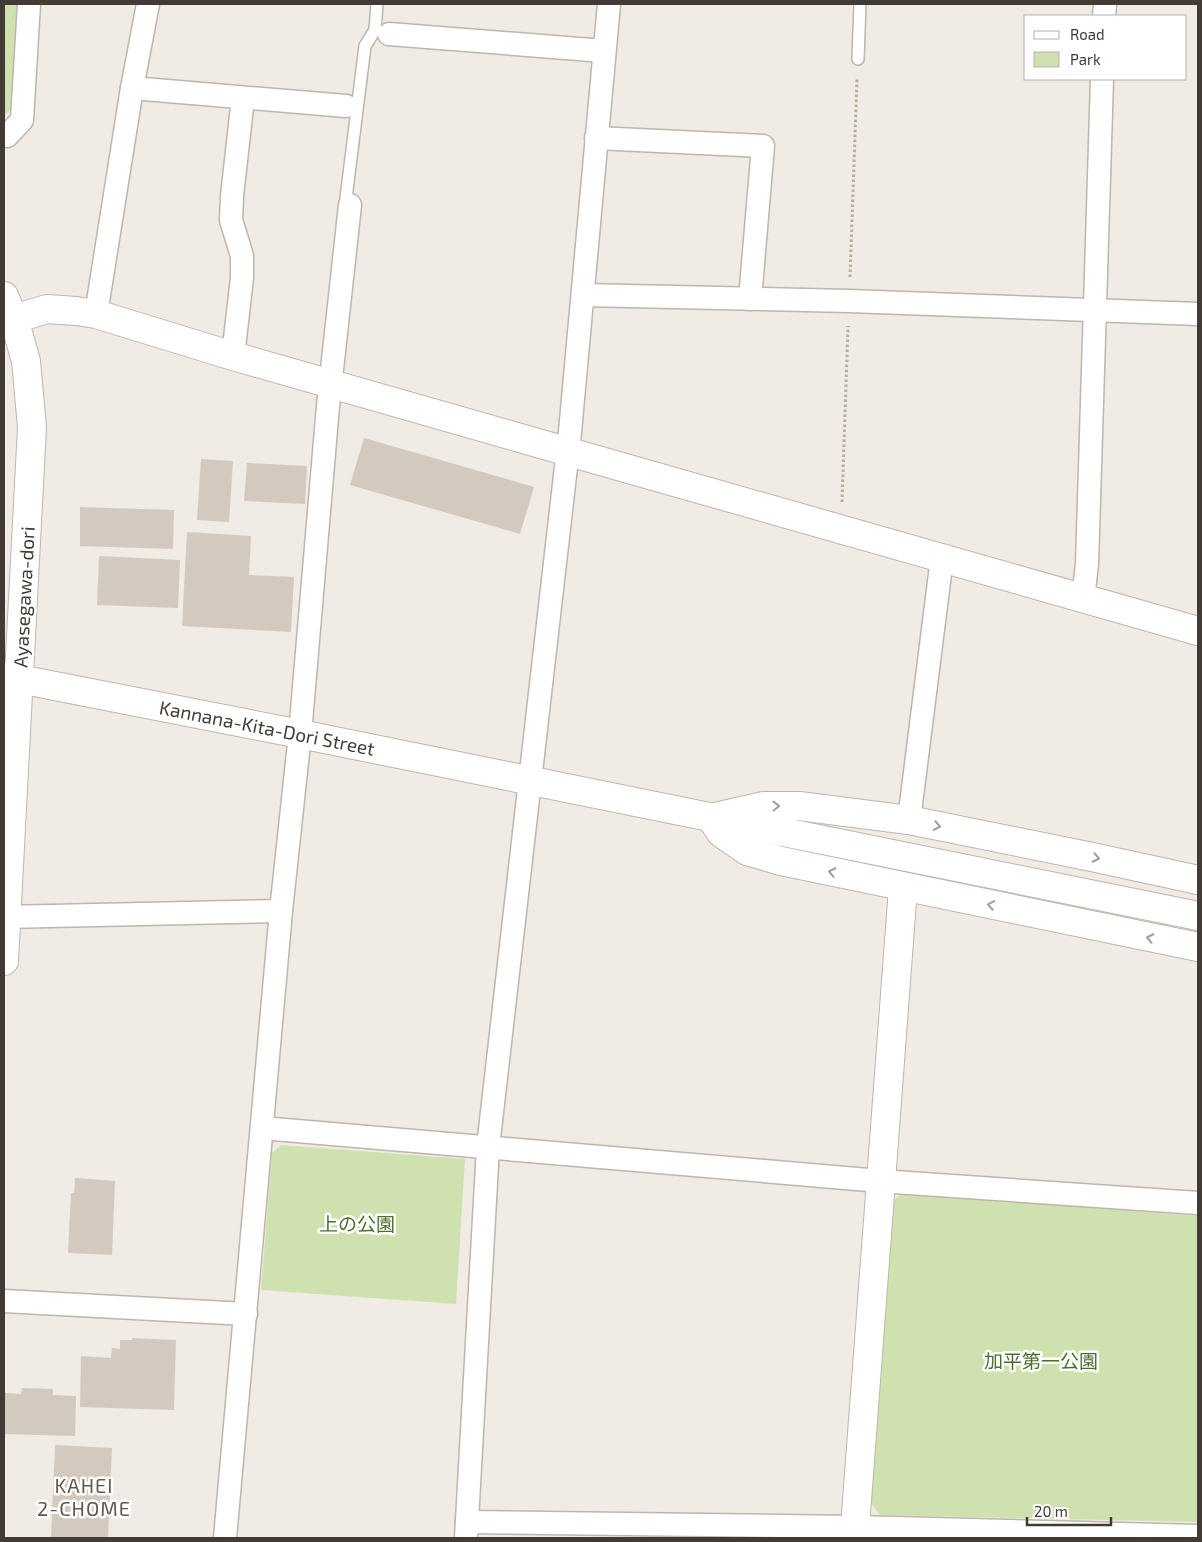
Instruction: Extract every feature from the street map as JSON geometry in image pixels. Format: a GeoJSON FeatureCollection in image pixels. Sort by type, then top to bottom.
{"type":"FeatureCollection","features":[{"type":"Feature","properties":{"kind":"street"},"geometry":{"type":"LineString","coordinates":[[4,136],[7,136],[22,120],[29,4]]}},
{"type":"Feature","properties":{"kind":"street"},"geometry":{"type":"LineString","coordinates":[[96,314],[132,88],[148,4]]}},
{"type":"Feature","properties":{"kind":"street"},"geometry":{"type":"LineString","coordinates":[[609,4],[568,452],[488,1147],[466,1530],[1198,1536]]}},
{"type":"Feature","properties":{"kind":"street"},"geometry":{"type":"LineString","coordinates":[[382,32],[604,51]]}},
{"type":"Feature","properties":{"kind":"street"},"geometry":{"type":"LineString","coordinates":[[1082,599],[1087,564],[1102,80]]}},
{"type":"Feature","properties":{"kind":"street"},"geometry":{"type":"LineString","coordinates":[[132,88],[351,106]]}},
{"type":"Feature","properties":{"kind":"street"},"geometry":{"type":"LineString","coordinates":[[233,356],[242,278],[242,256],[231,220],[243,98]]}},
{"type":"Feature","properties":{"kind":"street"},"geometry":{"type":"LineString","coordinates":[[596,138],[763,146],[750,299]]}},
{"type":"Feature","properties":{"kind":"street"},"geometry":{"type":"LineString","coordinates":[[225,1538],[281,911],[300,734],[331,384],[350,205]]}},
{"type":"Feature","properties":{"kind":"street"},"geometry":{"type":"LineString","coordinates":[[583,295],[1198,314]]}},
{"type":"Feature","properties":{"kind":"street"},"geometry":{"type":"LineString","coordinates":[[9,307],[96,314],[233,356],[1198,631]]}},
{"type":"Feature","properties":{"kind":"street","name":"Ayasegawa-dori"},"geometry":{"type":"LineString","coordinates":[[4,961],[12,677],[32,427],[26,361],[9,307]]}},
{"type":"Feature","properties":{"kind":"street"},"geometry":{"type":"LineString","coordinates":[[909,820],[942,558]]}},
{"type":"Feature","properties":{"kind":"street","name":"Kannana-Kita-Dori Street"},"geometry":{"type":"LineString","coordinates":[[12,677],[1198,916]]}},
{"type":"Feature","properties":{"kind":"street"},"geometry":{"type":"LineString","coordinates":[[1198,880],[909,820],[799,806],[764,806],[711,818],[721,834],[747,851],[781,861],[903,888],[1198,947]]}},
{"type":"Feature","properties":{"kind":"street"},"geometry":{"type":"LineString","coordinates":[[855,1532],[903,888]]}},
{"type":"Feature","properties":{"kind":"street"},"geometry":{"type":"LineString","coordinates":[[5,916],[281,911]]}},
{"type":"Feature","properties":{"kind":"street"},"geometry":{"type":"LineString","coordinates":[[262,1128],[880,1181],[1198,1202]]}},
{"type":"Feature","properties":{"kind":"street"},"geometry":{"type":"LineString","coordinates":[[4,1301],[246,1314]]}},
{"type":"Feature","properties":{"kind":"lane"},"geometry":{"type":"LineString","coordinates":[[350,205],[350,201],[346,198],[351,106],[365,46],[382,32],[377,4]]}},
{"type":"Feature","properties":{"kind":"lane"},"geometry":{"type":"LineString","coordinates":[[858,59],[860,4]]}},
{"type":"Feature","properties":{"kind":"green space"},"geometry":{"type":"Polygon","coordinates":[[[4,4],[19,4],[12,108],[4,116],[4,4]]]}},
{"type":"Feature","properties":{"kind":"green space","name":"上の公園"},"geometry":{"type":"Polygon","coordinates":[[[281,1145],[465,1159],[456,1304],[261,1290],[272,1153],[281,1145]]]}},
{"type":"Feature","properties":{"kind":"green space","name":"加平第一公園"},"geometry":{"type":"Polygon","coordinates":[[[902,1193],[1198,1216],[1198,1522],[880,1515],[871,1503],[894,1200],[902,1193]]]}},
{"type":"Feature","properties":{"kind":"building"},"geometry":{"type":"Polygon","coordinates":[[[364,438],[534,487],[520,534],[350,485],[364,438]]]}},
{"type":"Feature","properties":{"kind":"building"},"geometry":{"type":"Polygon","coordinates":[[[201,459],[233,461],[229,522],[197,520],[201,459]]]}},
{"type":"Feature","properties":{"kind":"building"},"geometry":{"type":"Polygon","coordinates":[[[247,463],[307,466],[305,504],[244,501],[247,463]]]}},
{"type":"Feature","properties":{"kind":"building"},"geometry":{"type":"Polygon","coordinates":[[[80,507],[174,510],[173,549],[80,546],[80,507]]]}},
{"type":"Feature","properties":{"kind":"building"},"geometry":{"type":"Polygon","coordinates":[[[187,532],[251,536],[249,575],[294,577],[291,632],[182,626],[187,532]]]}},
{"type":"Feature","properties":{"kind":"building"},"geometry":{"type":"Polygon","coordinates":[[[99,556],[180,560],[178,608],[97,605],[99,556]]]}},
{"type":"Feature","properties":{"kind":"building"},"geometry":{"type":"Polygon","coordinates":[[[75,1178],[115,1181],[112,1255],[68,1253],[71,1193],[74,1193],[75,1178]]]}},
{"type":"Feature","properties":{"kind":"building"},"geometry":{"type":"Polygon","coordinates":[[[132,1338],[176,1340],[174,1410],[80,1407],[81,1356],[111,1358],[112,1348],[120,1349],[120,1340],[132,1340],[132,1338]]]}},
{"type":"Feature","properties":{"kind":"building"},"geometry":{"type":"Polygon","coordinates":[[[22,1388],[53,1389],[53,1395],[76,1396],[75,1436],[4,1434],[5,1393],[21,1394],[22,1388]]]}},
{"type":"Feature","properties":{"kind":"building"},"geometry":{"type":"Polygon","coordinates":[[[55,1445],[112,1448],[108,1538],[51,1538],[55,1445]]]}},
{"type":"Feature","properties":{"kind":"district","name":"KAHEI 2-CHOME"},"geometry":{"type":"Point","coordinates":[84,1498]}}]}
